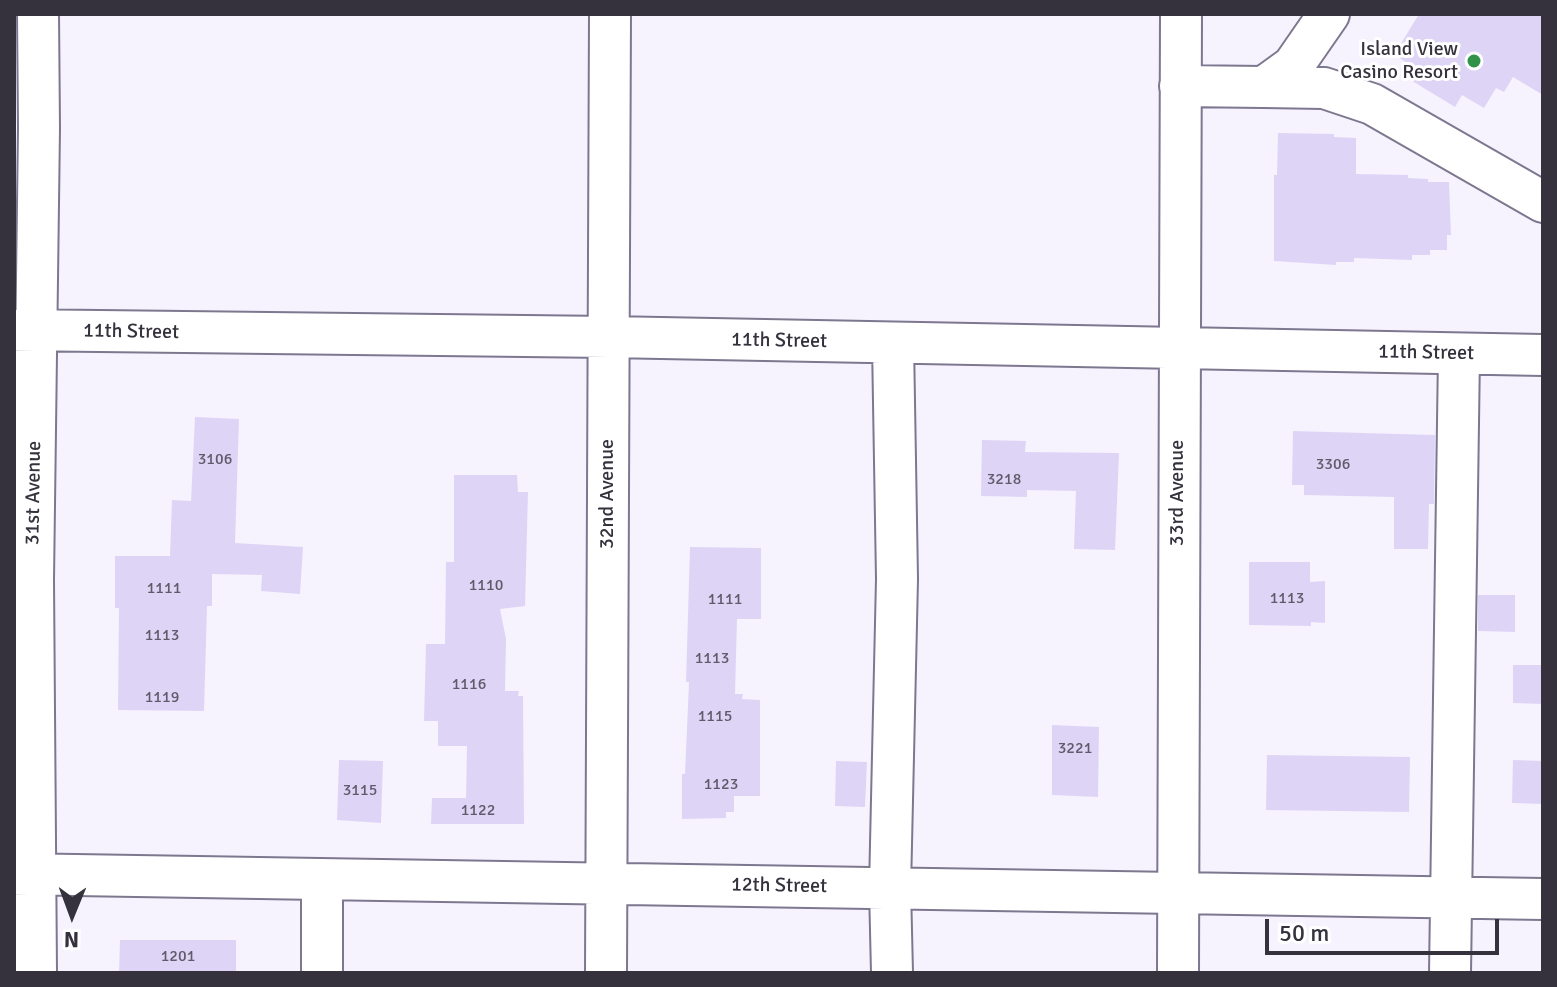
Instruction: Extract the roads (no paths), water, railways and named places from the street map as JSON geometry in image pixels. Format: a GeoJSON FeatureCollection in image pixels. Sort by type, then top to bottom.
{"type":"FeatureCollection","features":[{"type":"Feature","properties":{"kind":"street","name":"31st Avenue"},"geometry":{"type":"LineString","coordinates":[[36,973],[25,875],[33,580],[25,330],[38,14]]}},
{"type":"Feature","properties":{"kind":"street","name":"32nd Avenue"},"geometry":{"type":"LineString","coordinates":[[606,973],[610,14]]}},
{"type":"Feature","properties":{"kind":"street","name":"33rd Avenue"},"geometry":{"type":"LineString","coordinates":[[1178,973],[1181,14]]}},
{"type":"Feature","properties":{"kind":"street"},"geometry":{"type":"LineString","coordinates":[[1264,87],[1293,66],[1329,14]]}},
{"type":"Feature","properties":{"kind":"street"},"geometry":{"type":"LineString","coordinates":[[1180,86],[1324,88],[1372,104],[1543,202]]}},
{"type":"Feature","properties":{"kind":"street","name":"11th Street"},"geometry":{"type":"LineString","coordinates":[[25,330],[609,337],[1543,355]]}},
{"type":"Feature","properties":{"kind":"street"},"geometry":{"type":"LineString","coordinates":[[892,973],[890,888],[897,579],[893,343]]}},
{"type":"Feature","properties":{"kind":"street"},"geometry":{"type":"LineString","coordinates":[[1450,973],[1459,354]]}},
{"type":"Feature","properties":{"kind":"street","name":"12th Street"},"geometry":{"type":"LineString","coordinates":[[25,875],[1543,899]]}},
{"type":"Feature","properties":{"kind":"street"},"geometry":{"type":"LineString","coordinates":[[322,879],[322,973]]}},
{"type":"Feature","properties":{"kind":"place","name":"Island View Casino Resort"},"geometry":{"type":"Point","coordinates":[1474,61]}}]}
